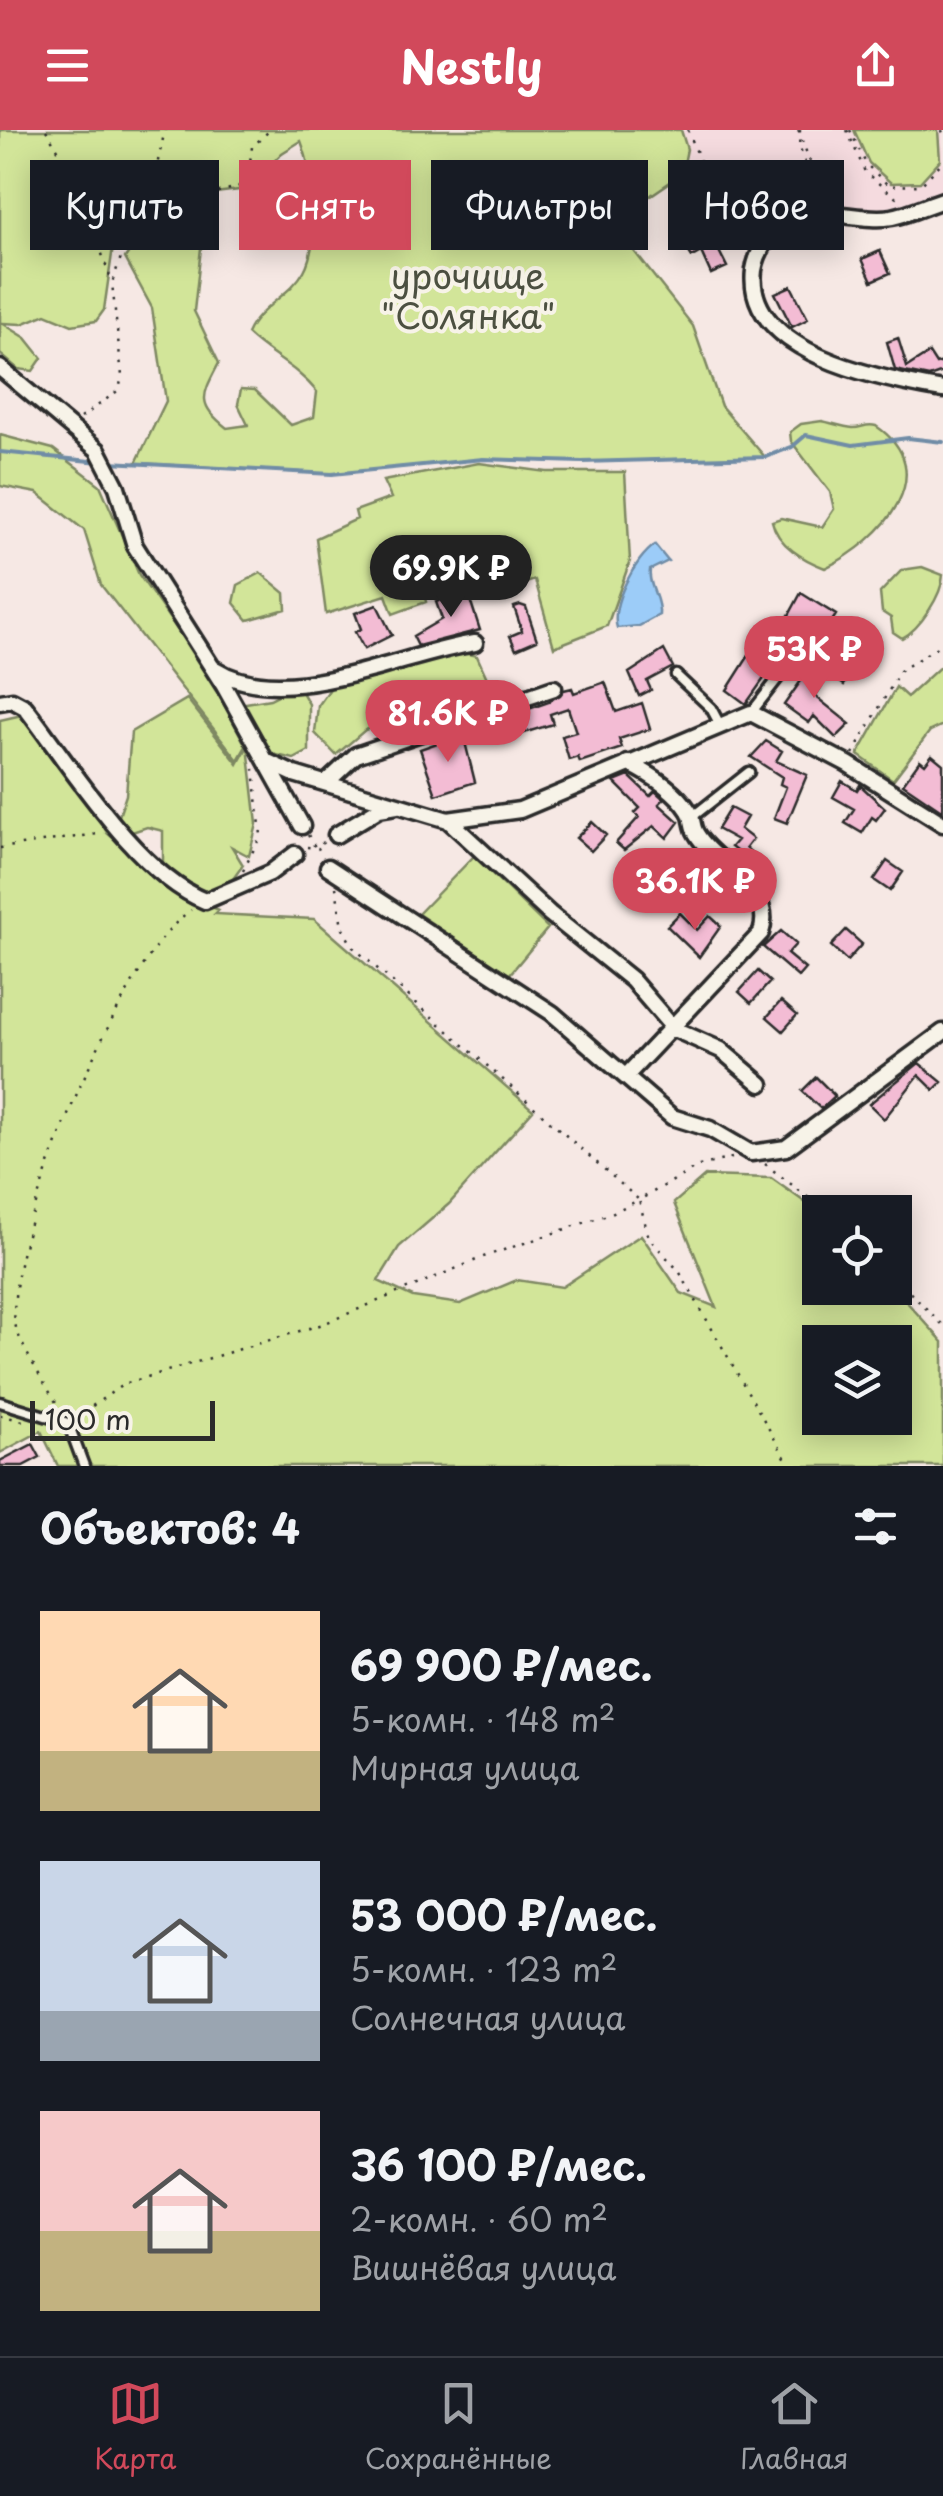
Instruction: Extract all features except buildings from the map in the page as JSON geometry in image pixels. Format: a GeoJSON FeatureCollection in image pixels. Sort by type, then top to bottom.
{"type":"FeatureCollection","features":[{"type":"Feature","properties":{"kind":"street"},"geometry":{"type":"LineString","coordinates":[[844,215],[892,217],[943,200]]}},
{"type":"Feature","properties":{"kind":"street"},"geometry":{"type":"LineString","coordinates":[[764,250],[756,262],[757,296],[764,315],[786,338],[867,377],[943,390]]}},
{"type":"Feature","properties":{"kind":"street"},"geometry":{"type":"LineString","coordinates":[[0,368],[98,450],[135,546],[208,664],[261,764],[302,826]]}},
{"type":"Feature","properties":{"kind":"street"},"geometry":{"type":"LineString","coordinates":[[208,664],[228,677],[271,686],[307,682],[476,642]]}},
{"type":"Feature","properties":{"kind":"street"},"geometry":{"type":"LineString","coordinates":[[326,782],[356,755],[554,688]]}},
{"type":"Feature","properties":{"kind":"street"},"geometry":{"type":"LineString","coordinates":[[0,702],[12,700],[25,706],[163,878],[205,901],[229,893],[295,854]]}},
{"type":"Feature","properties":{"kind":"street"},"geometry":{"type":"LineString","coordinates":[[448,820],[520,810],[751,713],[848,764],[943,824]]}},
{"type":"Feature","properties":{"kind":"street"},"geometry":{"type":"LineString","coordinates":[[626,1076],[674,1029],[760,933],[764,922],[753,891],[695,833],[692,817],[652,774],[628,763]]}},
{"type":"Feature","properties":{"kind":"street"},"geometry":{"type":"LineString","coordinates":[[261,764],[448,820],[550,914],[632,980],[674,1029],[721,1050],[761,1084]]}},
{"type":"Feature","properties":{"kind":"street"},"geometry":{"type":"LineString","coordinates":[[336,835],[379,809],[402,805]]}},
{"type":"Feature","properties":{"kind":"street"},"geometry":{"type":"LineString","coordinates":[[328,867],[552,1013],[672,1117],[710,1129],[751,1153],[786,1148],[943,1032]]}},
{"type":"Feature","properties":{"kind":"lane"},"geometry":{"type":"LineString","coordinates":[[751,713],[790,663],[808,630]]}},
{"type":"Feature","properties":{"kind":"lane"},"geometry":{"type":"LineString","coordinates":[[676,675],[711,708],[719,724]]}},
{"type":"Feature","properties":{"kind":"lane"},"geometry":{"type":"LineString","coordinates":[[692,817],[750,772]]}},
{"type":"Feature","properties":{"kind":"lane"},"geometry":{"type":"LineString","coordinates":[[0,1402],[68,1423],[84,1466]]}},
{"type":"Feature","properties":{"kind":"path"},"geometry":{"type":"LineString","coordinates":[[46,130],[74,176],[112,283],[122,376],[119,390],[71,424]]}},
{"type":"Feature","properties":{"kind":"path"},"geometry":{"type":"LineString","coordinates":[[158,160],[165,130]]}},
{"type":"Feature","properties":{"kind":"path"},"geometry":{"type":"LineString","coordinates":[[219,194],[248,176],[252,147],[270,130]]}},
{"type":"Feature","properties":{"kind":"path"},"geometry":{"type":"LineString","coordinates":[[688,130],[711,188],[756,262]]}},
{"type":"Feature","properties":{"kind":"path"},"geometry":{"type":"LineString","coordinates":[[848,130],[866,164],[889,186],[921,185],[943,162]]}},
{"type":"Feature","properties":{"kind":"path"},"geometry":{"type":"LineString","coordinates":[[848,130],[865,172],[913,210]]}},
{"type":"Feature","properties":{"kind":"path"},"geometry":{"type":"LineString","coordinates":[[799,132],[805,160]]}},
{"type":"Feature","properties":{"kind":"path"},"geometry":{"type":"LineString","coordinates":[[799,132],[809,160]]}},
{"type":"Feature","properties":{"kind":"path"},"geometry":{"type":"LineString","coordinates":[[112,283],[126,250]]}},
{"type":"Feature","properties":{"kind":"path"},"geometry":{"type":"LineString","coordinates":[[848,764],[900,671],[943,643]]}},
{"type":"Feature","properties":{"kind":"path"},"geometry":{"type":"LineString","coordinates":[[229,893],[254,856],[261,835],[261,764]]}},
{"type":"Feature","properties":{"kind":"path"},"geometry":{"type":"LineString","coordinates":[[302,826],[328,867]]}},
{"type":"Feature","properties":{"kind":"path"},"geometry":{"type":"LineString","coordinates":[[295,854],[304,842],[302,826]]}},
{"type":"Feature","properties":{"kind":"path"},"geometry":{"type":"LineString","coordinates":[[0,848],[107,832],[126,834]]}},
{"type":"Feature","properties":{"kind":"path"},"geometry":{"type":"LineString","coordinates":[[295,854],[336,835]]}},
{"type":"Feature","properties":{"kind":"path"},"geometry":{"type":"LineString","coordinates":[[336,835],[326,845],[328,867],[342,927],[353,947],[639,1200],[649,1238],[679,1272],[790,1466]]}},
{"type":"Feature","properties":{"kind":"path"},"geometry":{"type":"LineString","coordinates":[[205,901],[180,918],[144,964],[82,1075],[19,1262],[15,1325],[68,1423],[124,1384],[324,1324],[486,1256],[607,1215],[699,1166],[751,1153],[805,1195]]}},
{"type":"Feature","properties":{"kind":"path"},"geometry":{"type":"LineString","coordinates":[[912,1295],[943,1325]]}},
{"type":"Feature","properties":{"kind":"shaded area"},"geometry":{"type":"Polygon","coordinates":[[[678,130],[943,130],[943,195],[865,213],[844,205],[844,160],[688,160],[678,130]]]}},
{"type":"Feature","properties":{"kind":"green space","name":"урочище \"Солянка\""},"geometry":{"type":"Polygon","coordinates":[[[0,130],[681,130],[687,149],[685,160],[668,160],[668,184],[648,197],[648,160],[431,160],[431,250],[633,250],[693,326],[721,406],[765,457],[582,462],[483,459],[332,474],[136,463],[166,401],[152,308],[125,258],[131,250],[201,250],[194,311],[219,363],[206,391],[206,405],[227,428],[248,425],[238,404],[241,389],[255,390],[291,425],[314,417],[317,392],[247,334],[259,316],[298,280],[310,250],[411,250],[411,160],[306,160],[301,141],[275,160],[239,160],[239,190],[219,192],[219,160],[30,160],[30,250],[113,250],[104,310],[96,321],[72,325],[46,314],[22,324],[2,323],[26,338],[42,358],[33,371],[18,369],[0,354],[0,130]]]}},
{"type":"Feature","properties":{"kind":"green space"},"geometry":{"type":"Polygon","coordinates":[[[854,130],[938,130],[940,160],[920,182],[891,183],[869,163],[854,130]]]}},
{"type":"Feature","properties":{"kind":"green space"},"geometry":{"type":"Polygon","coordinates":[[[822,421],[853,428],[876,426],[895,444],[905,463],[905,483],[885,523],[847,556],[825,568],[785,544],[772,521],[781,518],[822,527],[834,509],[830,492],[791,441],[790,432],[801,424],[822,421]]]}},
{"type":"Feature","properties":{"kind":"green space"},"geometry":{"type":"Polygon","coordinates":[[[0,435],[53,449],[100,485],[139,575],[206,671],[246,746],[238,760],[101,585],[84,530],[37,493],[0,486],[0,435]]]}},
{"type":"Feature","properties":{"kind":"green space"},"geometry":{"type":"Polygon","coordinates":[[[479,463],[547,472],[625,472],[630,561],[607,626],[554,647],[535,580],[493,593],[485,569],[423,589],[426,602],[393,614],[386,595],[326,614],[316,538],[357,519],[355,511],[391,498],[383,481],[479,463]]]}},
{"type":"Feature","properties":{"kind":"green space"},"geometry":{"type":"Polygon","coordinates":[[[922,567],[943,575],[942,583],[923,619],[902,638],[893,632],[891,618],[882,612],[880,593],[902,570],[922,567]]]}},
{"type":"Feature","properties":{"kind":"green space"},"geometry":{"type":"Polygon","coordinates":[[[261,573],[285,593],[286,609],[248,620],[234,603],[238,585],[261,573]]]}},
{"type":"Feature","properties":{"kind":"green space"},"geometry":{"type":"Polygon","coordinates":[[[454,651],[477,656],[496,698],[430,719],[406,715],[365,730],[336,755],[315,733],[318,706],[334,683],[454,651]]]}},
{"type":"Feature","properties":{"kind":"green space"},"geometry":{"type":"Polygon","coordinates":[[[943,664],[943,725],[930,731],[893,780],[858,755],[896,687],[907,697],[943,664]]]}},
{"type":"Feature","properties":{"kind":"green space"},"geometry":{"type":"Polygon","coordinates":[[[298,685],[309,704],[309,751],[294,759],[272,754],[240,704],[270,699],[298,685]]]}},
{"type":"Feature","properties":{"kind":"green space"},"geometry":{"type":"Polygon","coordinates":[[[187,699],[238,764],[248,746],[257,824],[249,856],[232,847],[243,865],[225,890],[213,897],[163,878],[163,831],[147,827],[126,834],[116,825],[126,795],[131,732],[187,699]]]}},
{"type":"Feature","properties":{"kind":"green space"},"geometry":{"type":"Polygon","coordinates":[[[22,715],[71,767],[107,833],[178,893],[219,910],[215,914],[314,919],[533,1110],[449,1204],[399,1247],[378,1281],[413,1297],[460,1304],[517,1280],[562,1287],[641,1235],[681,1293],[716,1307],[674,1203],[705,1176],[771,1178],[802,1200],[802,1305],[909,1305],[943,1342],[943,1466],[58,1466],[41,1431],[0,1453],[0,720],[22,715]]]}},
{"type":"Feature","properties":{"kind":"green space"},"geometry":{"type":"Polygon","coordinates":[[[474,856],[548,928],[509,975],[418,914],[474,856]]]}},
{"type":"Feature","properties":{"kind":"water"},"geometry":{"type":"Polygon","coordinates":[[[655,545],[668,561],[650,570],[659,615],[639,626],[617,628],[617,607],[626,583],[655,545]]]}},
{"type":"Feature","properties":{"kind":"waterway"},"geometry":{"type":"LineString","coordinates":[[109,462],[332,474],[483,459],[582,462],[765,457],[792,447],[806,435],[853,445],[908,438],[943,442]]}},
{"type":"Feature","properties":{"kind":"waterway"},"geometry":{"type":"LineString","coordinates":[[0,452],[100,462]]}}]}
